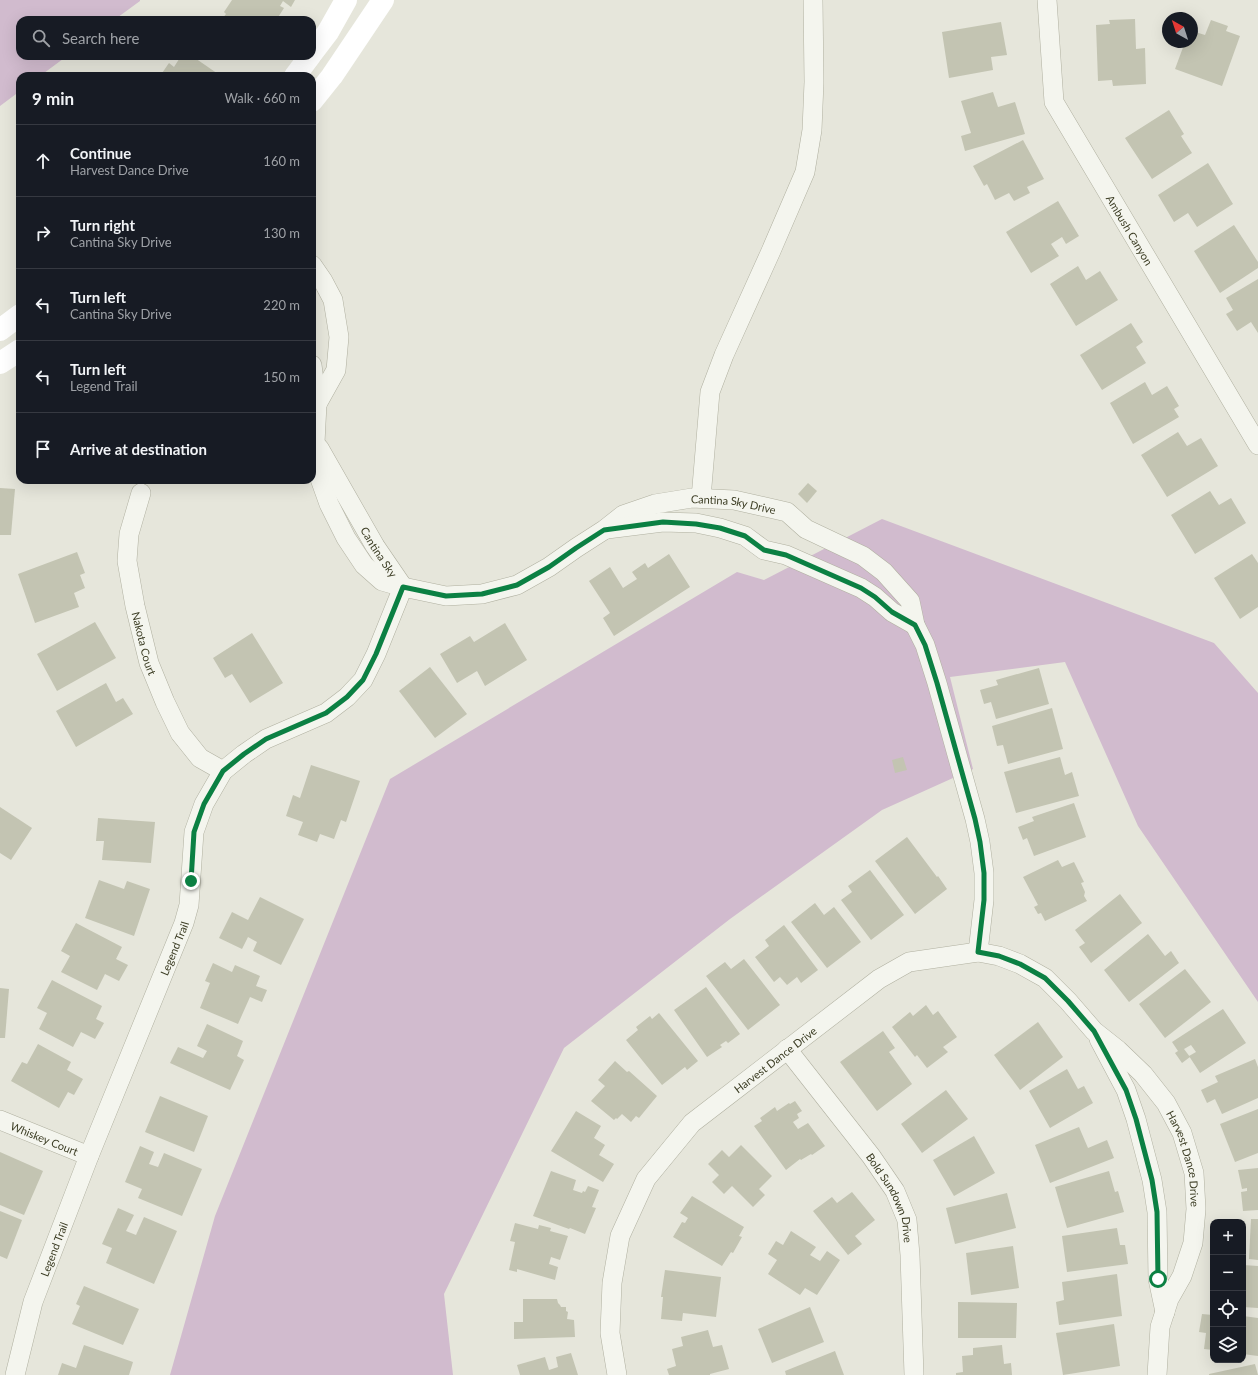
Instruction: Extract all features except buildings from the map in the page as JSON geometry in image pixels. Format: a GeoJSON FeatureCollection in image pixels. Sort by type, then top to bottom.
{"type":"FeatureCollection","features":[{"type":"Feature","properties":{"kind":"street"},"geometry":{"type":"LineString","coordinates":[[316,48],[328,32],[346,0]]}},
{"type":"Feature","properties":{"kind":"street"},"geometry":{"type":"LineString","coordinates":[[316,96],[332,76],[383,0]]}},
{"type":"Feature","properties":{"kind":"street"},"geometry":{"type":"LineString","coordinates":[[701,498],[710,392],[724,355],[805,172],[812,130],[814,82],[813,0]]}},
{"type":"Feature","properties":{"kind":"street","name":"Ambush Canyon"},"geometry":{"type":"LineString","coordinates":[[1047,0],[1054,102],[1258,445]]}},
{"type":"Feature","properties":{"kind":"street"},"geometry":{"type":"LineString","coordinates":[[298,72],[307,60]]}},
{"type":"Feature","properties":{"kind":"street","name":"Cantina Sky"},"geometry":{"type":"LineString","coordinates":[[316,271],[333,300],[339,337],[336,370],[317,404]]}},
{"type":"Feature","properties":{"kind":"street"},"geometry":{"type":"LineString","coordinates":[[0,330],[16,318]]}},
{"type":"Feature","properties":{"kind":"street"},"geometry":{"type":"LineString","coordinates":[[0,363],[16,353]]}},
{"type":"Feature","properties":{"kind":"street","name":"Cantina Sky"},"geometry":{"type":"LineString","coordinates":[[316,396],[316,416]]}},
{"type":"Feature","properties":{"kind":"street","name":"Cantina Sky"},"geometry":{"type":"LineString","coordinates":[[316,443],[375,546],[403,587]]}},
{"type":"Feature","properties":{"kind":"street","name":"Nakota Court"},"geometry":{"type":"LineString","coordinates":[[142,493],[129,534],[127,561],[135,606],[149,663],[164,702],[180,733],[200,758],[223,771]]}},
{"type":"Feature","properties":{"kind":"street","name":"Cantina Sky Drive"},"geometry":{"type":"LineString","coordinates":[[403,587],[446,596],[482,594],[517,585],[549,567],[604,530],[623,515],[655,504],[692,498],[734,500],[787,512],[806,529],[863,556],[884,572],[910,601],[915,625],[925,645],[937,683],[980,842],[984,873],[984,900],[978,952]]}},
{"type":"Feature","properties":{"kind":"street","name":"Cantina Sky Drive"},"geometry":{"type":"LineString","coordinates":[[604,530],[663,522],[696,524],[720,528],[745,536],[764,550],[786,555],[861,588],[875,597],[892,612],[915,625]]}},
{"type":"Feature","properties":{"kind":"street","name":"Legend Trail"},"geometry":{"type":"LineString","coordinates":[[15,1375],[33,1302],[89,1156],[184,923],[189,905],[194,832],[204,804],[223,771],[244,754],[266,739],[326,713],[347,697],[363,680],[376,654],[403,587]]}},
{"type":"Feature","properties":{"kind":"street","name":"Harvest Dance Drive"},"geometry":{"type":"LineString","coordinates":[[617,1375],[610,1333],[612,1283],[620,1236],[646,1179],[692,1123],[879,979],[909,962],[978,952],[999,956],[1020,964],[1045,978],[1068,1001],[1094,1031],[1118,1050],[1143,1074],[1166,1103],[1182,1133],[1194,1173],[1196,1210],[1193,1243],[1182,1276],[1169,1298],[1160,1327],[1157,1375]]}},
{"type":"Feature","properties":{"kind":"street","name":"Harvest Dance Drive"},"geometry":{"type":"LineString","coordinates":[[1094,1031],[1126,1090],[1136,1119],[1152,1180],[1157,1212],[1158,1279],[1165,1312]]}},
{"type":"Feature","properties":{"kind":"street","name":"Bold Sundown Drive"},"geometry":{"type":"LineString","coordinates":[[787,1050],[870,1156],[895,1191],[907,1220],[910,1255],[914,1375]]}},
{"type":"Feature","properties":{"kind":"street","name":"Whiskey Court"},"geometry":{"type":"LineString","coordinates":[[0,1120],[89,1156]]}},
{"type":"Feature","properties":{"kind":"shaded area"},"geometry":{"type":"Polygon","coordinates":[[[0,0],[140,0],[119,16],[16,16],[16,60],[62,60],[45,72],[16,72],[16,94],[0,106],[0,0]]]}},
{"type":"Feature","properties":{"kind":"shaded area"},"geometry":{"type":"Polygon","coordinates":[[[882,519],[1214,643],[1258,693],[1258,1002],[1138,826],[1065,662],[950,677],[973,769],[882,810],[730,919],[564,1048],[444,1294],[453,1375],[170,1375],[215,1216],[390,779],[737,572],[764,580],[882,519]]]}},
{"type":"Feature","properties":{"kind":"route"},"geometry":{"type":"LineString","coordinates":[[191,881],[194,832],[204,804],[223,771],[266,739],[326,713],[347,697],[363,680],[376,654],[403,587],[446,596],[482,594],[517,585],[549,567],[604,530],[663,522],[696,524],[720,528],[745,536],[764,550],[786,555],[861,588],[875,597],[892,612],[915,625],[925,645],[937,683],[980,842],[984,873],[984,900],[978,952],[999,956],[1020,964],[1045,978],[1068,1001],[1094,1031],[1126,1090],[1136,1119],[1152,1180],[1157,1212],[1158,1279]]}}]}
